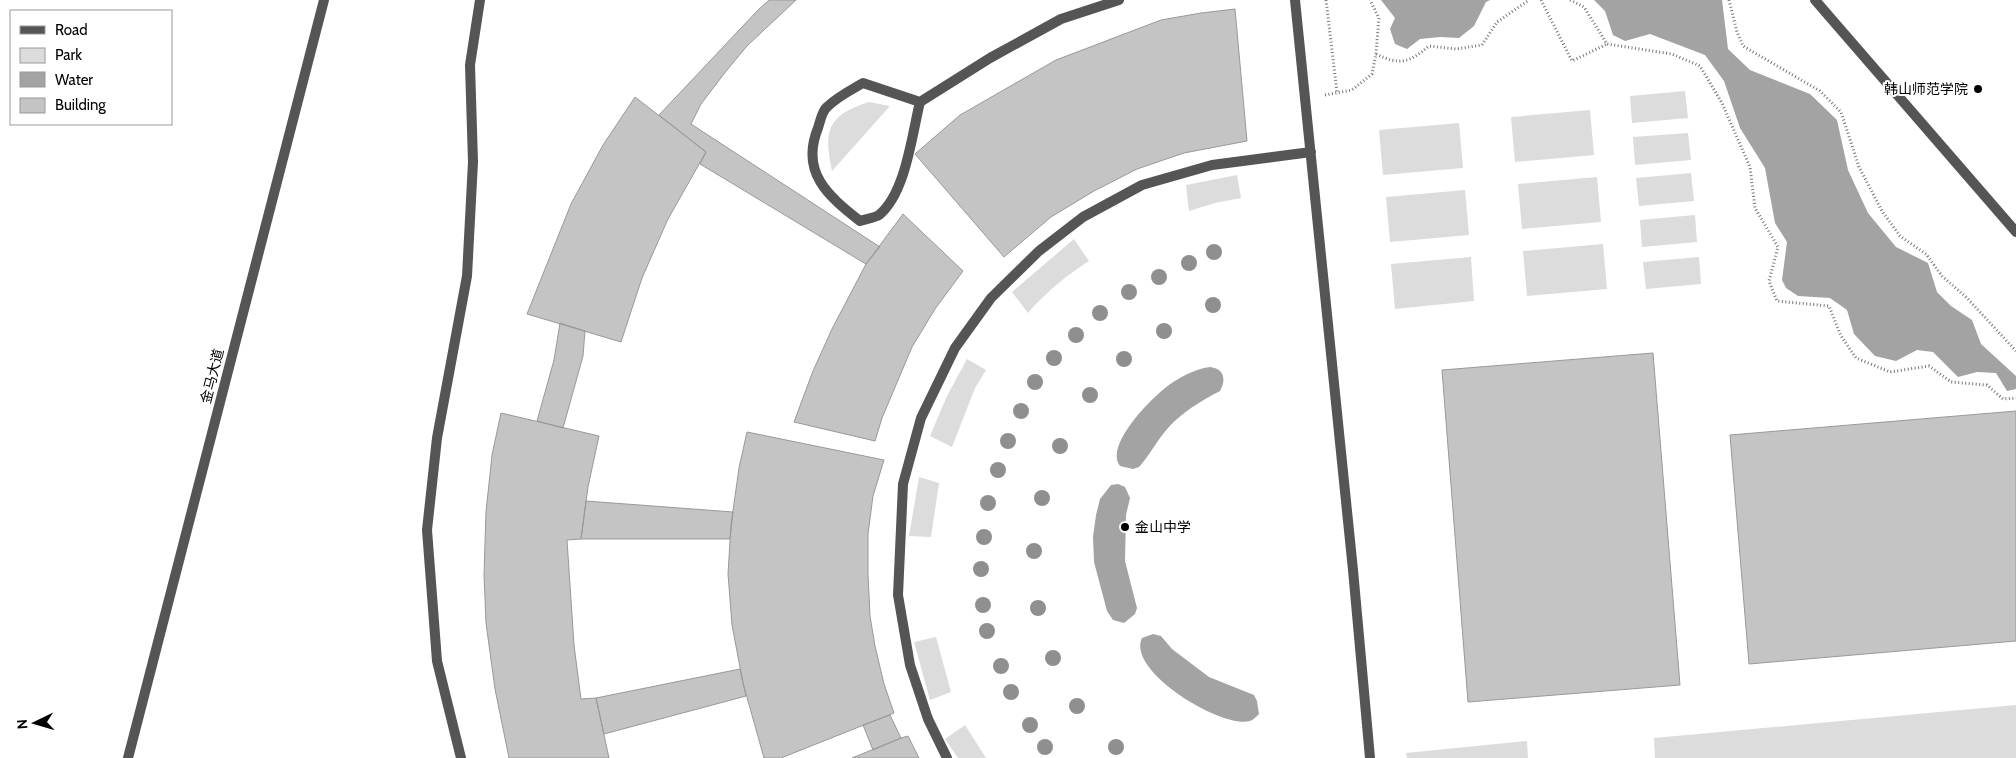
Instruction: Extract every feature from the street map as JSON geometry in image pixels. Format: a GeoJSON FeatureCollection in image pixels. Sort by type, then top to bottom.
{"type":"FeatureCollection","features":[{"type":"Feature","properties":{"kind":"street","name":"金马大道"},"geometry":{"type":"LineString","coordinates":[[128,758],[324,0]]}},
{"type":"Feature","properties":{"kind":"street"},"geometry":{"type":"LineString","coordinates":[[461,758],[437,661],[427,530],[437,438],[467,276],[473,162],[470,65],[480,0]]}},
{"type":"Feature","properties":{"kind":"street"},"geometry":{"type":"LineString","coordinates":[[920,102],[862,83],[826,108],[812,141],[814,169],[823,188],[834,201],[860,221],[878,216],[893,198],[903,173],[920,102],[990,58],[1061,19],[1120,0]]}},
{"type":"Feature","properties":{"kind":"street"},"geometry":{"type":"LineString","coordinates":[[1295,0],[1353,570],[1370,758]]}},
{"type":"Feature","properties":{"kind":"street"},"geometry":{"type":"LineString","coordinates":[[1815,0],[2016,232]]}},
{"type":"Feature","properties":{"kind":"street"},"geometry":{"type":"LineString","coordinates":[[947,758],[928,718],[910,664],[898,595],[903,484],[921,418],[955,348],[991,298],[1039,251],[1083,216],[1142,185],[1212,165],[1311,152]]}},
{"type":"Feature","properties":{"kind":"path"},"geometry":{"type":"LineString","coordinates":[[1326,0],[1337,92]]}},
{"type":"Feature","properties":{"kind":"path"},"geometry":{"type":"LineString","coordinates":[[1305,98],[1352,90],[1372,74],[1379,18],[1370,0]]}},
{"type":"Feature","properties":{"kind":"path"},"geometry":{"type":"LineString","coordinates":[[1376,54],[1391,61],[1414,59],[1429,46],[1456,49],[1482,45],[1497,22],[1529,0]]}},
{"type":"Feature","properties":{"kind":"path"},"geometry":{"type":"LineString","coordinates":[[1542,0],[1572,61],[1607,44],[1672,54],[1700,66],[1722,103],[1742,148],[1750,167],[1755,208],[1778,247],[1768,281],[1777,301],[1829,306],[1841,336],[1856,358],[1890,372],[1929,366],[1951,382],[1987,385],[2003,398],[2016,398]]}},
{"type":"Feature","properties":{"kind":"path"},"geometry":{"type":"LineString","coordinates":[[1570,0],[1584,7],[1607,44]]}},
{"type":"Feature","properties":{"kind":"path"},"geometry":{"type":"LineString","coordinates":[[1729,0],[1737,32],[1743,46],[1820,91],[1840,112],[1859,167],[1882,211],[1900,236],[1926,254],[1942,276],[1967,298],[2016,352]]}},
{"type":"Feature","properties":{"kind":"green space"},"geometry":{"type":"Polygon","coordinates":[[[1685,91],[1688,118],[1632,123],[1630,96],[1685,91]]]}},
{"type":"Feature","properties":{"kind":"green space"},"geometry":{"type":"Polygon","coordinates":[[[869,102],[890,106],[832,171],[828,145],[832,126],[845,112],[869,102]]]}},
{"type":"Feature","properties":{"kind":"green space"},"geometry":{"type":"Polygon","coordinates":[[[1590,110],[1594,155],[1515,162],[1511,117],[1590,110]]]}},
{"type":"Feature","properties":{"kind":"green space"},"geometry":{"type":"Polygon","coordinates":[[[1459,123],[1463,168],[1383,175],[1379,130],[1459,123]]]}},
{"type":"Feature","properties":{"kind":"green space"},"geometry":{"type":"Polygon","coordinates":[[[1688,133],[1691,160],[1635,165],[1633,137],[1688,133]]]}},
{"type":"Feature","properties":{"kind":"green space"},"geometry":{"type":"Polygon","coordinates":[[[1691,173],[1694,201],[1639,206],[1636,178],[1691,173]]]}},
{"type":"Feature","properties":{"kind":"green space"},"geometry":{"type":"Polygon","coordinates":[[[1237,175],[1241,198],[1189,211],[1186,185],[1237,175]]]}},
{"type":"Feature","properties":{"kind":"green space"},"geometry":{"type":"Polygon","coordinates":[[[1597,177],[1601,222],[1522,229],[1518,184],[1597,177]]]}},
{"type":"Feature","properties":{"kind":"green space"},"geometry":{"type":"Polygon","coordinates":[[[1465,190],[1469,235],[1390,242],[1386,197],[1465,190]]]}},
{"type":"Feature","properties":{"kind":"green space"},"geometry":{"type":"Polygon","coordinates":[[[1695,215],[1697,242],[1642,247],[1640,220],[1695,215]]]}},
{"type":"Feature","properties":{"kind":"green space"},"geometry":{"type":"Polygon","coordinates":[[[1074,239],[1089,261],[1057,285],[1028,313],[1012,292],[1074,239]]]}},
{"type":"Feature","properties":{"kind":"green space"},"geometry":{"type":"Polygon","coordinates":[[[1603,244],[1607,289],[1527,296],[1523,251],[1603,244]]]}},
{"type":"Feature","properties":{"kind":"green space"},"geometry":{"type":"Polygon","coordinates":[[[1471,257],[1474,301],[1395,309],[1391,264],[1471,257]]]}},
{"type":"Feature","properties":{"kind":"green space"},"geometry":{"type":"Polygon","coordinates":[[[1699,257],[1701,284],[1646,289],[1643,262],[1699,257]]]}},
{"type":"Feature","properties":{"kind":"green space"},"geometry":{"type":"Polygon","coordinates":[[[967,359],[986,370],[975,388],[952,447],[930,436],[947,396],[967,359]]]}},
{"type":"Feature","properties":{"kind":"green space"},"geometry":{"type":"Polygon","coordinates":[[[919,477],[939,483],[931,537],[909,536],[919,477]]]}},
{"type":"Feature","properties":{"kind":"green space"},"geometry":{"type":"Polygon","coordinates":[[[936,637],[951,692],[930,700],[914,642],[936,637]]]}},
{"type":"Feature","properties":{"kind":"green space"},"geometry":{"type":"Polygon","coordinates":[[[2016,705],[2016,758],[1655,758],[1654,738],[2016,705]]]}},
{"type":"Feature","properties":{"kind":"green space"},"geometry":{"type":"Polygon","coordinates":[[[965,725],[986,758],[958,758],[945,739],[965,725]]]}},
{"type":"Feature","properties":{"kind":"green space"},"geometry":{"type":"Polygon","coordinates":[[[1527,741],[1528,758],[1407,758],[1406,753],[1527,741]]]}},
{"type":"Feature","properties":{"kind":"water"},"geometry":{"type":"Polygon","coordinates":[[[1381,0],[1490,0],[1486,2],[1474,26],[1459,38],[1420,39],[1407,49],[1395,44],[1390,29],[1395,18],[1381,0]]]}},
{"type":"Feature","properties":{"kind":"water"},"geometry":{"type":"Polygon","coordinates":[[[1594,0],[1722,0],[1728,49],[1750,70],[1810,94],[1837,120],[1848,170],[1868,213],[1896,247],[1928,263],[1937,292],[1951,306],[1972,320],[1981,344],[2016,376],[2016,389],[2007,391],[1996,373],[1977,372],[1958,377],[1933,352],[1917,350],[1896,361],[1875,356],[1854,334],[1847,310],[1830,298],[1798,296],[1786,288],[1782,280],[1787,242],[1775,223],[1765,168],[1740,128],[1724,81],[1705,55],[1650,34],[1625,41],[1613,35],[1605,11],[1594,0]]]}},
{"type":"Feature","properties":{"kind":"water"},"geometry":{"type":"Polygon","coordinates":[[[1210,367],[1219,370],[1223,376],[1220,391],[1192,407],[1173,422],[1139,467],[1133,469],[1120,466],[1117,457],[1118,447],[1123,436],[1140,413],[1158,394],[1175,381],[1186,374],[1210,367]]]}},
{"type":"Feature","properties":{"kind":"water"},"geometry":{"type":"Polygon","coordinates":[[[1118,484],[1125,487],[1130,498],[1126,515],[1125,561],[1137,608],[1135,614],[1124,623],[1113,620],[1107,611],[1094,562],[1093,537],[1100,499],[1111,485],[1118,484]]]}},
{"type":"Feature","properties":{"kind":"water"},"geometry":{"type":"Polygon","coordinates":[[[1153,634],[1161,636],[1172,649],[1209,677],[1254,695],[1259,714],[1250,721],[1237,721],[1219,716],[1199,707],[1180,695],[1162,681],[1148,666],[1141,651],[1142,638],[1153,634]]]}},
{"type":"Feature","properties":{"kind":"building"},"geometry":{"type":"Polygon","coordinates":[[[769,0],[796,0],[747,46],[701,104],[691,124],[880,247],[866,264],[700,164],[706,152],[659,115],[769,0]]]}},
{"type":"Feature","properties":{"kind":"building"},"geometry":{"type":"Polygon","coordinates":[[[1235,9],[1247,141],[1184,153],[1137,169],[1094,191],[1051,217],[1004,257],[915,154],[960,115],[1056,60],[1161,20],[1235,9]]]}},
{"type":"Feature","properties":{"kind":"building"},"geometry":{"type":"Polygon","coordinates":[[[635,97],[706,152],[668,219],[642,278],[621,342],[527,314],[571,204],[603,145],[635,97]]]}},
{"type":"Feature","properties":{"kind":"building"},"geometry":{"type":"Polygon","coordinates":[[[903,214],[963,271],[935,309],[912,347],[882,418],[875,441],[794,422],[813,371],[832,329],[866,264],[903,214]]]}},
{"type":"Feature","properties":{"kind":"building"},"geometry":{"type":"Polygon","coordinates":[[[560,323],[585,331],[583,356],[563,428],[537,421],[554,360],[560,323]]]}},
{"type":"Feature","properties":{"kind":"building"},"geometry":{"type":"Polygon","coordinates":[[[1653,353],[1680,685],[1468,702],[1442,370],[1653,353]]]}},
{"type":"Feature","properties":{"kind":"building"},"geometry":{"type":"Polygon","coordinates":[[[2016,411],[2016,641],[1749,664],[1730,435],[2016,411]]]}},
{"type":"Feature","properties":{"kind":"building"},"geometry":{"type":"Polygon","coordinates":[[[501,413],[599,436],[588,487],[581,539],[567,540],[574,645],[581,699],[596,698],[609,758],[509,758],[495,689],[486,623],[484,575],[486,512],[492,455],[501,413]]]}},
{"type":"Feature","properties":{"kind":"building"},"geometry":{"type":"Polygon","coordinates":[[[747,432],[884,460],[873,496],[868,534],[868,574],[870,616],[875,646],[884,684],[894,713],[781,758],[764,758],[743,683],[732,625],[728,574],[731,525],[739,468],[747,432]]]}},
{"type":"Feature","properties":{"kind":"building"},"geometry":{"type":"Polygon","coordinates":[[[586,501],[733,512],[730,539],[581,539],[586,501]]]}},
{"type":"Feature","properties":{"kind":"building"},"geometry":{"type":"Polygon","coordinates":[[[740,669],[746,696],[604,734],[596,698],[740,669]]]}},
{"type":"Feature","properties":{"kind":"building"},"geometry":{"type":"Polygon","coordinates":[[[890,715],[901,738],[873,750],[863,725],[890,715]]]}},
{"type":"Feature","properties":{"kind":"building"},"geometry":{"type":"Polygon","coordinates":[[[908,736],[919,758],[852,758],[901,738],[908,736]]]}},
{"type":"Feature","properties":{"kind":"place","name":"韩山师范学院"},"geometry":{"type":"Point","coordinates":[1978,89]}},
{"type":"Feature","properties":{"kind":"place","name":"金山中学"},"geometry":{"type":"Point","coordinates":[1125,527]}}]}
